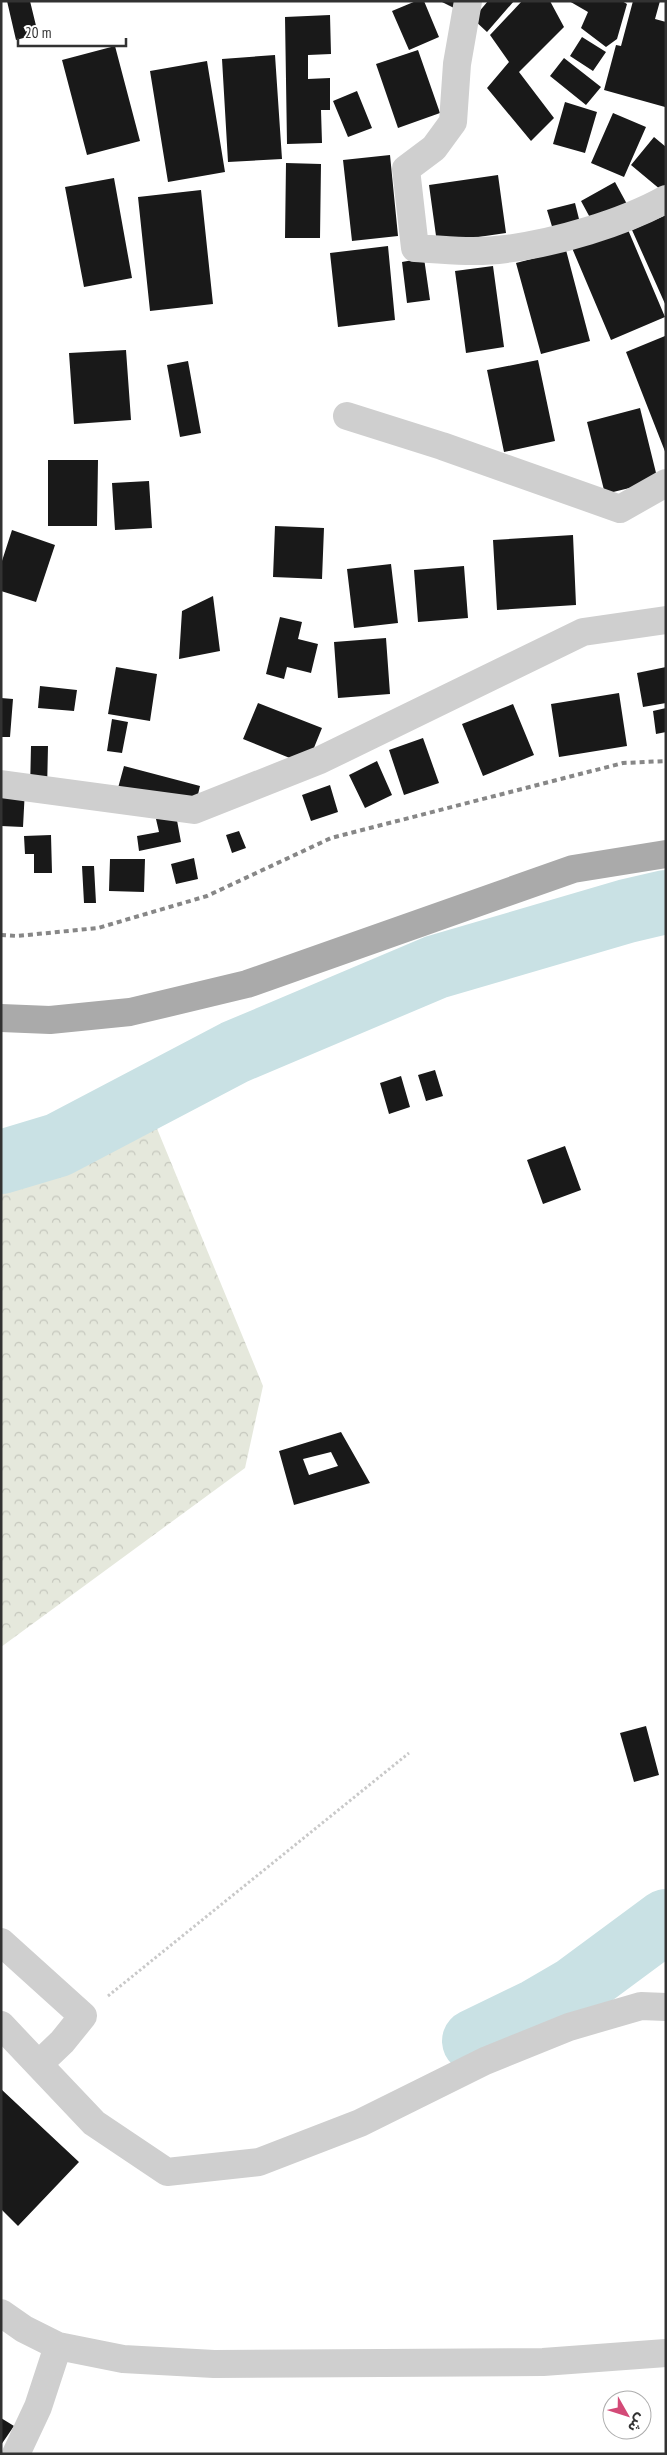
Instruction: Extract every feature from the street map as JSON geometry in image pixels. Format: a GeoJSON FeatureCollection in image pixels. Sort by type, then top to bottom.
{"type":"FeatureCollection","features":[{"type":"Feature","properties":{"kind":"main road"},"geometry":{"type":"LineString","coordinates":[[1,1018],[50,1020],[130,1012],[247,984],[573,869],[666,854]]}},
{"type":"Feature","properties":{"kind":"street"},"geometry":{"type":"LineString","coordinates":[[468,1],[458,56],[453,122],[434,148],[406,169],[415,248],[458,250],[515,247],[589,230],[645,211],[666,199]]}},
{"type":"Feature","properties":{"kind":"street"},"geometry":{"type":"LineString","coordinates":[[347,416],[442,446],[620,509],[666,483]]}},
{"type":"Feature","properties":{"kind":"street"},"geometry":{"type":"LineString","coordinates":[[1,784],[194,810],[320,760],[583,632],[666,620]]}},
{"type":"Feature","properties":{"kind":"street"},"geometry":{"type":"LineString","coordinates":[[1,1942],[74,2028],[39,2064]]}},
{"type":"Feature","properties":{"kind":"street"},"geometry":{"type":"LineString","coordinates":[[1,2025],[94,2123],[167,2172],[259,2162],[360,2123],[485,2061],[569,2027],[641,2006],[666,2007]]}},
{"type":"Feature","properties":{"kind":"street"},"geometry":{"type":"LineString","coordinates":[[1,2313],[24,2329],[58,2346],[123,2359],[214,2364],[543,2362],[666,2353]]}},
{"type":"Feature","properties":{"kind":"street"},"geometry":{"type":"LineString","coordinates":[[16,2454],[38,2407],[58,2346]]}},
{"type":"Feature","properties":{"kind":"path"},"geometry":{"type":"LineString","coordinates":[[74,2028],[409,1753]]}},
{"type":"Feature","properties":{"kind":"green space"},"geometry":{"type":"Polygon","coordinates":[[[151,1114],[263,1386],[245,1468],[1,1647],[1,1183],[49,1171],[151,1114]]]}},
{"type":"Feature","properties":{"kind":"building"},"geometry":{"type":"Polygon","coordinates":[[[7,1],[30,1],[38,34],[16,40],[7,1]]]}},
{"type":"Feature","properties":{"kind":"building"},"geometry":{"type":"Polygon","coordinates":[[[416,1],[424,1],[439,37],[409,50],[392,11],[416,1]]]}},
{"type":"Feature","properties":{"kind":"building"},"geometry":{"type":"Polygon","coordinates":[[[440,1],[458,1],[454,8],[440,1]]]}},
{"type":"Feature","properties":{"kind":"building"},"geometry":{"type":"Polygon","coordinates":[[[488,1],[514,1],[487,32],[473,19],[488,1]]]}},
{"type":"Feature","properties":{"kind":"building"},"geometry":{"type":"Polygon","coordinates":[[[522,1],[550,1],[564,27],[519,72],[554,118],[531,141],[487,88],[509,62],[490,35],[522,1]]]}},
{"type":"Feature","properties":{"kind":"building"},"geometry":{"type":"Polygon","coordinates":[[[569,1],[622,1],[627,4],[617,39],[606,47],[581,28],[588,12],[569,1]]]}},
{"type":"Feature","properties":{"kind":"building"},"geometry":{"type":"Polygon","coordinates":[[[633,1],[660,1],[655,19],[666,22],[665,107],[604,90],[616,45],[621,46],[633,1]]]}},
{"type":"Feature","properties":{"kind":"building"},"geometry":{"type":"Polygon","coordinates":[[[330,15],[331,54],[308,55],[308,79],[330,78],[330,110],[321,110],[322,143],[287,144],[285,17],[330,15]]]}},
{"type":"Feature","properties":{"kind":"building"},"geometry":{"type":"Polygon","coordinates":[[[582,37],[606,52],[593,71],[570,56],[582,37]]]}},
{"type":"Feature","properties":{"kind":"building"},"geometry":{"type":"Polygon","coordinates":[[[115,46],[140,141],[87,155],[62,60],[115,46]]]}},
{"type":"Feature","properties":{"kind":"building"},"geometry":{"type":"Polygon","coordinates":[[[418,50],[440,113],[398,128],[376,64],[418,50]]]}},
{"type":"Feature","properties":{"kind":"building"},"geometry":{"type":"Polygon","coordinates":[[[275,55],[282,159],[228,162],[222,59],[275,55]]]}},
{"type":"Feature","properties":{"kind":"building"},"geometry":{"type":"Polygon","coordinates":[[[564,58],[601,87],[586,105],[550,76],[564,58]]]}},
{"type":"Feature","properties":{"kind":"building"},"geometry":{"type":"Polygon","coordinates":[[[207,61],[225,172],[168,182],[150,71],[207,61]]]}},
{"type":"Feature","properties":{"kind":"building"},"geometry":{"type":"Polygon","coordinates":[[[357,91],[372,128],[348,137],[333,101],[357,91]]]}},
{"type":"Feature","properties":{"kind":"building"},"geometry":{"type":"Polygon","coordinates":[[[565,102],[597,112],[585,153],[553,144],[565,102]]]}},
{"type":"Feature","properties":{"kind":"building"},"geometry":{"type":"Polygon","coordinates":[[[613,113],[646,127],[624,177],[591,163],[613,113]]]}},
{"type":"Feature","properties":{"kind":"building"},"geometry":{"type":"Polygon","coordinates":[[[654,137],[666,147],[666,184],[661,190],[631,165],[654,137]]]}},
{"type":"Feature","properties":{"kind":"building"},"geometry":{"type":"Polygon","coordinates":[[[390,155],[398,236],[352,241],[343,160],[390,155]]]}},
{"type":"Feature","properties":{"kind":"building"},"geometry":{"type":"Polygon","coordinates":[[[286,163],[321,164],[320,238],[285,238],[286,163]]]}},
{"type":"Feature","properties":{"kind":"building"},"geometry":{"type":"Polygon","coordinates":[[[498,175],[506,233],[437,243],[429,185],[498,175]]]}},
{"type":"Feature","properties":{"kind":"building"},"geometry":{"type":"Polygon","coordinates":[[[114,178],[132,278],[84,287],[65,187],[114,178]]]}},
{"type":"Feature","properties":{"kind":"building"},"geometry":{"type":"Polygon","coordinates":[[[615,182],[628,206],[594,225],[581,201],[615,182]]]}},
{"type":"Feature","properties":{"kind":"building"},"geometry":{"type":"Polygon","coordinates":[[[201,190],[213,304],[150,311],[138,197],[201,190]]]}},
{"type":"Feature","properties":{"kind":"building"},"geometry":{"type":"Polygon","coordinates":[[[575,203],[581,227],[554,233],[547,210],[575,203]]]}},
{"type":"Feature","properties":{"kind":"building"},"geometry":{"type":"Polygon","coordinates":[[[666,215],[666,306],[632,230],[666,215]]]}},
{"type":"Feature","properties":{"kind":"building"},"geometry":{"type":"Polygon","coordinates":[[[626,225],[665,317],[611,340],[572,248],[626,225]]]}},
{"type":"Feature","properties":{"kind":"building"},"geometry":{"type":"Polygon","coordinates":[[[388,246],[395,320],[338,327],[330,253],[388,246]]]}},
{"type":"Feature","properties":{"kind":"building"},"geometry":{"type":"Polygon","coordinates":[[[566,250],[590,341],[541,354],[516,263],[566,250]]]}},
{"type":"Feature","properties":{"kind":"building"},"geometry":{"type":"Polygon","coordinates":[[[424,258],[430,300],[407,303],[402,262],[424,258]]]}},
{"type":"Feature","properties":{"kind":"building"},"geometry":{"type":"Polygon","coordinates":[[[493,266],[504,347],[466,353],[455,271],[493,266]]]}},
{"type":"Feature","properties":{"kind":"building"},"geometry":{"type":"Polygon","coordinates":[[[665,336],[666,339],[666,454],[626,352],[665,336]]]}},
{"type":"Feature","properties":{"kind":"building"},"geometry":{"type":"Polygon","coordinates":[[[126,350],[131,420],[74,424],[69,353],[126,350]]]}},
{"type":"Feature","properties":{"kind":"building"},"geometry":{"type":"Polygon","coordinates":[[[538,360],[555,441],[504,452],[487,370],[538,360]]]}},
{"type":"Feature","properties":{"kind":"building"},"geometry":{"type":"Polygon","coordinates":[[[188,361],[201,433],[180,437],[167,365],[188,361]]]}},
{"type":"Feature","properties":{"kind":"building"},"geometry":{"type":"Polygon","coordinates":[[[640,408],[658,481],[605,494],[587,422],[640,408]]]}},
{"type":"Feature","properties":{"kind":"building"},"geometry":{"type":"Polygon","coordinates":[[[48,460],[98,460],[97,526],[48,526],[48,460]]]}},
{"type":"Feature","properties":{"kind":"building"},"geometry":{"type":"Polygon","coordinates":[[[149,481],[152,528],[115,530],[112,483],[149,481]]]}},
{"type":"Feature","properties":{"kind":"building"},"geometry":{"type":"Polygon","coordinates":[[[275,526],[324,528],[322,579],[273,577],[275,526]]]}},
{"type":"Feature","properties":{"kind":"building"},"geometry":{"type":"Polygon","coordinates":[[[12,530],[55,545],[36,602],[1,591],[1,564],[12,530]]]}},
{"type":"Feature","properties":{"kind":"building"},"geometry":{"type":"Polygon","coordinates":[[[573,535],[576,605],[497,610],[493,540],[573,535]]]}},
{"type":"Feature","properties":{"kind":"building"},"geometry":{"type":"Polygon","coordinates":[[[391,564],[398,623],[354,628],[347,569],[391,564]]]}},
{"type":"Feature","properties":{"kind":"building"},"geometry":{"type":"Polygon","coordinates":[[[464,566],[468,618],[418,622],[414,570],[464,566]]]}},
{"type":"Feature","properties":{"kind":"building"},"geometry":{"type":"Polygon","coordinates":[[[213,596],[220,651],[179,659],[182,611],[213,596]]]}},
{"type":"Feature","properties":{"kind":"building"},"geometry":{"type":"Polygon","coordinates":[[[280,617],[302,622],[298,639],[318,644],[311,673],[287,667],[284,679],[266,674],[280,617]]]}},
{"type":"Feature","properties":{"kind":"building"},"geometry":{"type":"Polygon","coordinates":[[[386,638],[390,694],[338,698],[334,642],[386,638]]]}},
{"type":"Feature","properties":{"kind":"building"},"geometry":{"type":"Polygon","coordinates":[[[116,667],[157,674],[150,721],[108,714],[116,667]]]}},
{"type":"Feature","properties":{"kind":"building"},"geometry":{"type":"Polygon","coordinates":[[[666,667],[666,703],[643,707],[637,673],[666,667]]]}},
{"type":"Feature","properties":{"kind":"building"},"geometry":{"type":"Polygon","coordinates":[[[40,686],[77,690],[74,711],[38,708],[40,686]]]}},
{"type":"Feature","properties":{"kind":"building"},"geometry":{"type":"Polygon","coordinates":[[[619,693],[627,746],[559,757],[551,704],[619,693]]]}},
{"type":"Feature","properties":{"kind":"building"},"geometry":{"type":"Polygon","coordinates":[[[1,698],[13,699],[10,737],[1,737],[1,698]]]}},
{"type":"Feature","properties":{"kind":"building"},"geometry":{"type":"Polygon","coordinates":[[[258,703],[322,728],[307,765],[243,739],[258,703]]]}},
{"type":"Feature","properties":{"kind":"building"},"geometry":{"type":"Polygon","coordinates":[[[513,704],[534,755],[483,776],[462,724],[513,704]]]}},
{"type":"Feature","properties":{"kind":"building"},"geometry":{"type":"Polygon","coordinates":[[[666,708],[666,732],[656,734],[653,711],[666,708]]]}},
{"type":"Feature","properties":{"kind":"building"},"geometry":{"type":"Polygon","coordinates":[[[112,719],[128,722],[122,753],[107,751],[112,719]]]}},
{"type":"Feature","properties":{"kind":"building"},"geometry":{"type":"Polygon","coordinates":[[[423,738],[439,783],[404,795],[389,750],[423,738]]]}},
{"type":"Feature","properties":{"kind":"building"},"geometry":{"type":"Polygon","coordinates":[[[31,746],[48,746],[47,791],[30,791],[31,746]]]}},
{"type":"Feature","properties":{"kind":"building"},"geometry":{"type":"Polygon","coordinates":[[[377,761],[392,795],[365,808],[349,775],[377,761]]]}},
{"type":"Feature","properties":{"kind":"building"},"geometry":{"type":"Polygon","coordinates":[[[124,766],[200,786],[195,807],[118,788],[124,766]]]}},
{"type":"Feature","properties":{"kind":"building"},"geometry":{"type":"Polygon","coordinates":[[[330,785],[338,812],[311,821],[302,795],[330,785]]]}},
{"type":"Feature","properties":{"kind":"building"},"geometry":{"type":"Polygon","coordinates":[[[1,788],[25,789],[23,827],[1,826],[1,788]]]}},
{"type":"Feature","properties":{"kind":"building"},"geometry":{"type":"Polygon","coordinates":[[[176,815],[181,842],[139,851],[137,836],[159,832],[156,819],[176,815]]]}},
{"type":"Feature","properties":{"kind":"building"},"geometry":{"type":"Polygon","coordinates":[[[239,831],[246,848],[232,853],[226,835],[239,831]]]}},
{"type":"Feature","properties":{"kind":"building"},"geometry":{"type":"Polygon","coordinates":[[[51,835],[52,873],[34,873],[34,854],[25,854],[24,836],[51,835]]]}},
{"type":"Feature","properties":{"kind":"building"},"geometry":{"type":"Polygon","coordinates":[[[194,858],[198,879],[176,884],[171,864],[194,858]]]}},
{"type":"Feature","properties":{"kind":"building"},"geometry":{"type":"Polygon","coordinates":[[[110,859],[145,859],[144,892],[109,891],[110,859]]]}},
{"type":"Feature","properties":{"kind":"building"},"geometry":{"type":"Polygon","coordinates":[[[82,866],[94,866],[96,903],[84,903],[82,866]]]}},
{"type":"Feature","properties":{"kind":"building"},"geometry":{"type":"Polygon","coordinates":[[[435,1070],[443,1096],[426,1101],[418,1075],[435,1070]]]}},
{"type":"Feature","properties":{"kind":"building"},"geometry":{"type":"Polygon","coordinates":[[[401,1076],[410,1107],[389,1114],[380,1083],[401,1076]]]}},
{"type":"Feature","properties":{"kind":"building"},"geometry":{"type":"Polygon","coordinates":[[[565,1146],[581,1190],[543,1204],[527,1160],[565,1146]]]}},
{"type":"Feature","properties":{"kind":"building"},"geometry":{"type":"Polygon","coordinates":[[[341,1432],[370,1483],[294,1505],[279,1451],[341,1432]],[[331,1452],[303,1459],[309,1475],[338,1466],[331,1452]]]}},
{"type":"Feature","properties":{"kind":"building"},"geometry":{"type":"Polygon","coordinates":[[[646,1726],[659,1775],[634,1782],[620,1733],[646,1726]]]}},
{"type":"Feature","properties":{"kind":"building"},"geometry":{"type":"Polygon","coordinates":[[[1,2089],[79,2162],[18,2226],[1,2209],[1,2089]]]}},
{"type":"Feature","properties":{"kind":"building"},"geometry":{"type":"Polygon","coordinates":[[[1,2418],[14,2426],[1,2445],[1,2418]]]}},
{"type":"Feature","properties":{"kind":"waterway"},"geometry":{"type":"LineString","coordinates":[[1,1162],[58,1145],[235,1052],[436,967],[627,911],[666,902]]}},
{"type":"Feature","properties":{"kind":"waterway"},"geometry":{"type":"LineString","coordinates":[[474,2041],[538,2010],[574,1989],[666,1921]]}},
{"type":"Feature","properties":{"kind":"railway"},"geometry":{"type":"LineString","coordinates":[[1,935],[17,936],[98,928],[207,896],[331,838],[623,763],[666,761]]}}]}
